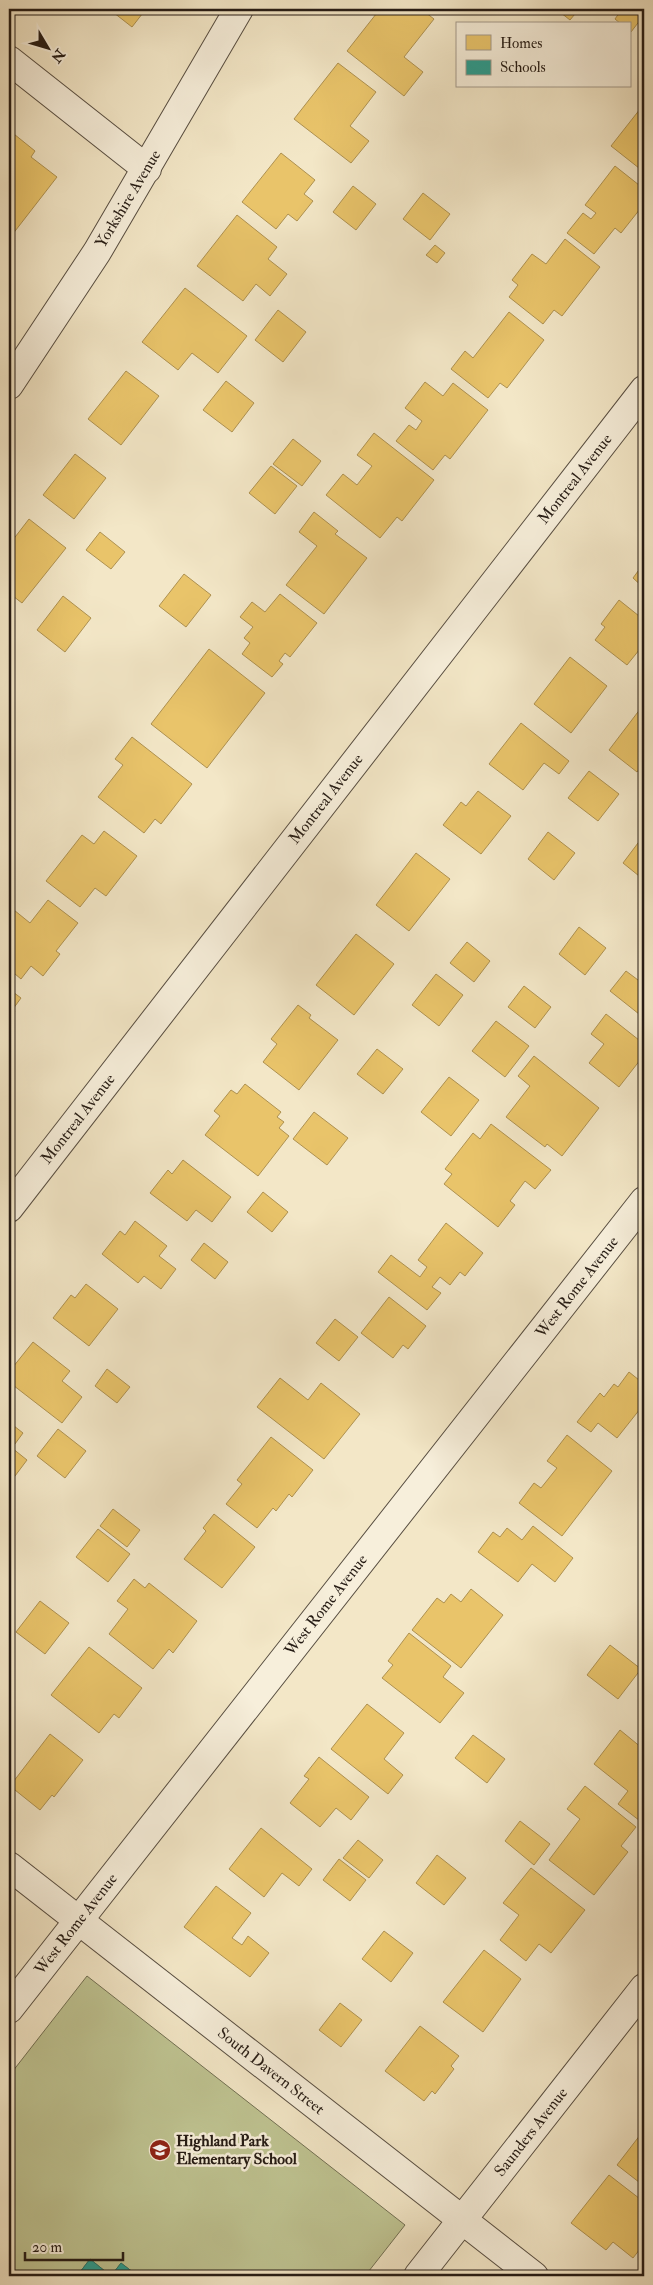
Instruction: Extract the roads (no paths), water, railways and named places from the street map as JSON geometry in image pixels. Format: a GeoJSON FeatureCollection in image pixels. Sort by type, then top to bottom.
{"type":"FeatureCollection","features":[{"type":"Feature","properties":{"kind":"street","name":"Yorkshire Avenue"},"geometry":{"type":"LineString","coordinates":[[9,385],[97,252],[240,9]]}},
{"type":"Feature","properties":{"kind":"street"},"geometry":{"type":"LineString","coordinates":[[9,60],[147,169]]}},
{"type":"Feature","properties":{"kind":"street","name":"Montreal Avenue"},"geometry":{"type":"LineString","coordinates":[[9,1208],[644,390]]}},
{"type":"Feature","properties":{"kind":"street","name":"West Rome Avenue"},"geometry":{"type":"LineString","coordinates":[[9,2009],[644,1201]]}},
{"type":"Feature","properties":{"kind":"street","name":"South Davern Street"},"geometry":{"type":"LineString","coordinates":[[9,1866],[534,2276]]}},
{"type":"Feature","properties":{"kind":"street","name":"Saunders Avenue"},"geometry":{"type":"LineString","coordinates":[[418,2276],[644,1988]]}},
{"type":"Feature","properties":{"kind":"place","name":"Highland Park Elementary School"},"geometry":{"type":"Point","coordinates":[160,2150]}}]}
